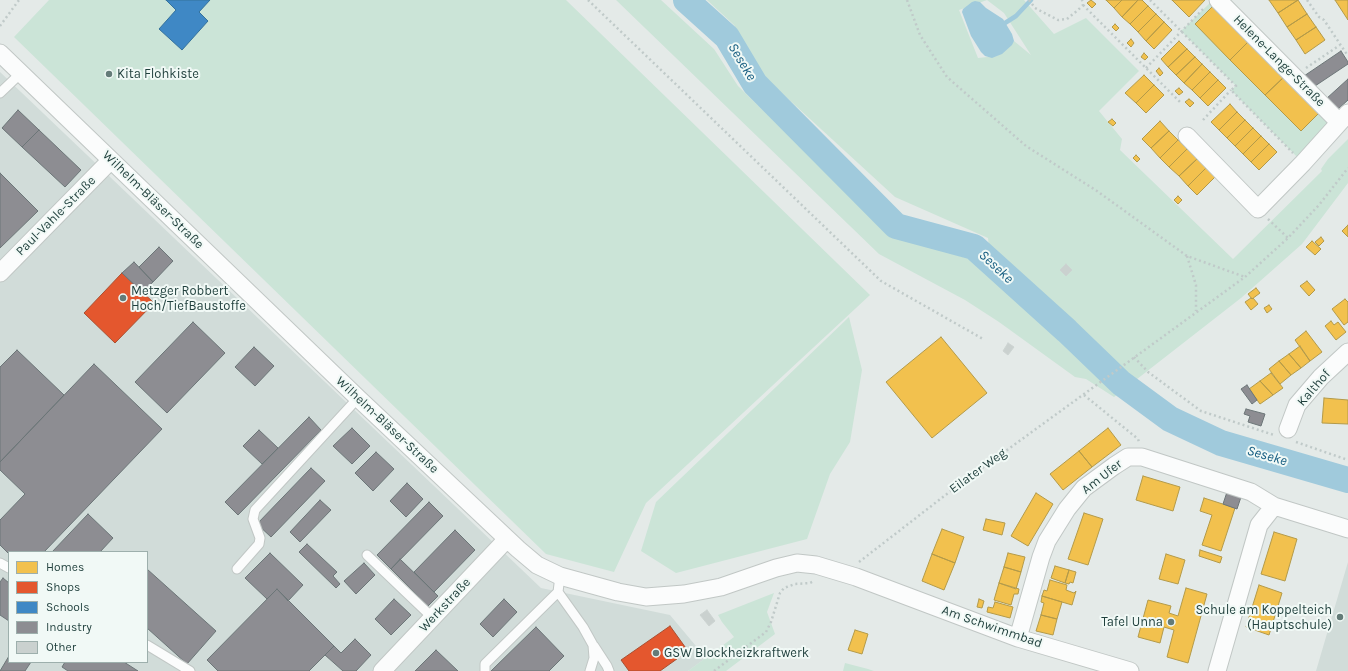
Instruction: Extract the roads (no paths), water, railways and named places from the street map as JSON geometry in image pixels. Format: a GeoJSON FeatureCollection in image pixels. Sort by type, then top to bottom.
{"type":"FeatureCollection","features":[{"type":"Feature","properties":{"kind":"street","name":"Helene-Lange-Straße"},"geometry":{"type":"LineString","coordinates":[[1187,136],[1258,209],[1303,164],[1344,118],[1293,76],[1213,3]]}},
{"type":"Feature","properties":{"kind":"street","name":"Wilhelm-Bläser-Straße"},"geometry":{"type":"LineString","coordinates":[[0,53],[358,398],[507,539],[559,584],[646,597],[684,594],[721,587],[776,568],[797,563],[816,565],[856,577]]}},
{"type":"Feature","properties":{"kind":"street","name":"Paul-Vahle-Straße"},"geometry":{"type":"LineString","coordinates":[[0,273],[111,160]]}},
{"type":"Feature","properties":{"kind":"street","name":"Kalthof"},"geometry":{"type":"LineString","coordinates":[[1286,435],[1297,405],[1321,377],[1348,352]]}},
{"type":"Feature","properties":{"kind":"street","name":"Am Ufer"},"geometry":{"type":"LineString","coordinates":[[1018,638],[1047,541],[1067,509],[1084,488],[1128,457],[1142,456],[1251,492],[1274,506]]}},
{"type":"Feature","properties":{"kind":"street"},"geometry":{"type":"LineString","coordinates":[[1216,671],[1259,525],[1274,506],[1348,529]]}},
{"type":"Feature","properties":{"kind":"street","name":"Werkstraße"},"geometry":{"type":"LineString","coordinates":[[382,671],[507,539]]}},
{"type":"Feature","properties":{"kind":"street","name":"Am Schwimmbad"},"geometry":{"type":"LineString","coordinates":[[856,577],[1018,638],[1130,671]]}},
{"type":"Feature","properties":{"kind":"lane"},"geometry":{"type":"LineString","coordinates":[[0,93],[21,73]]}},
{"type":"Feature","properties":{"kind":"lane"},"geometry":{"type":"LineString","coordinates":[[237,569],[259,544],[260,538],[253,519],[255,510],[358,398]]}},
{"type":"Feature","properties":{"kind":"lane"},"geometry":{"type":"LineString","coordinates":[[366,555],[432,618]]}},
{"type":"Feature","properties":{"kind":"lane"},"geometry":{"type":"LineString","coordinates":[[485,671],[485,664],[559,584],[609,671]]}},
{"type":"Feature","properties":{"kind":"lane"},"geometry":{"type":"LineString","coordinates":[[590,671],[594,658],[593,645]]}},
{"type":"Feature","properties":{"kind":"lane"},"geometry":{"type":"LineString","coordinates":[[148,646],[190,671]]}},
{"type":"Feature","properties":{"kind":"water"},"geometry":{"type":"Polygon","coordinates":[[[975,1],[980,2],[986,8],[1003,19],[1012,34],[1014,41],[1012,45],[1002,54],[992,58],[985,56],[981,52],[971,36],[962,12],[963,9],[975,1]]]}},
{"type":"Feature","properties":{"kind":"waterway","name":"Seseke"},"geometry":{"type":"LineString","coordinates":[[686,0],[727,37],[755,84],[896,226],[974,247],[1067,331],[1121,383],[1170,419],[1221,443],[1348,480]]}},
{"type":"Feature","properties":{"kind":"waterway"},"geometry":{"type":"LineString","coordinates":[[1005,23],[1016,16],[1031,0]]}},
{"type":"Feature","properties":{"kind":"place","name":"Kita Flohkiste"},"geometry":{"type":"Point","coordinates":[109,74]}},
{"type":"Feature","properties":{"kind":"place","name":"Metzger Robbert Hoch/TiefBaustoffe"},"geometry":{"type":"Point","coordinates":[123,298]}},
{"type":"Feature","properties":{"kind":"place","name":"Schule am Koppelteich (Hauptschule)"},"geometry":{"type":"Point","coordinates":[1340,617]}},
{"type":"Feature","properties":{"kind":"place","name":"Tafel Unna"},"geometry":{"type":"Point","coordinates":[1171,622]}},
{"type":"Feature","properties":{"kind":"place","name":"GSW Blockheizkraftwerk"},"geometry":{"type":"Point","coordinates":[656,653]}}]}
